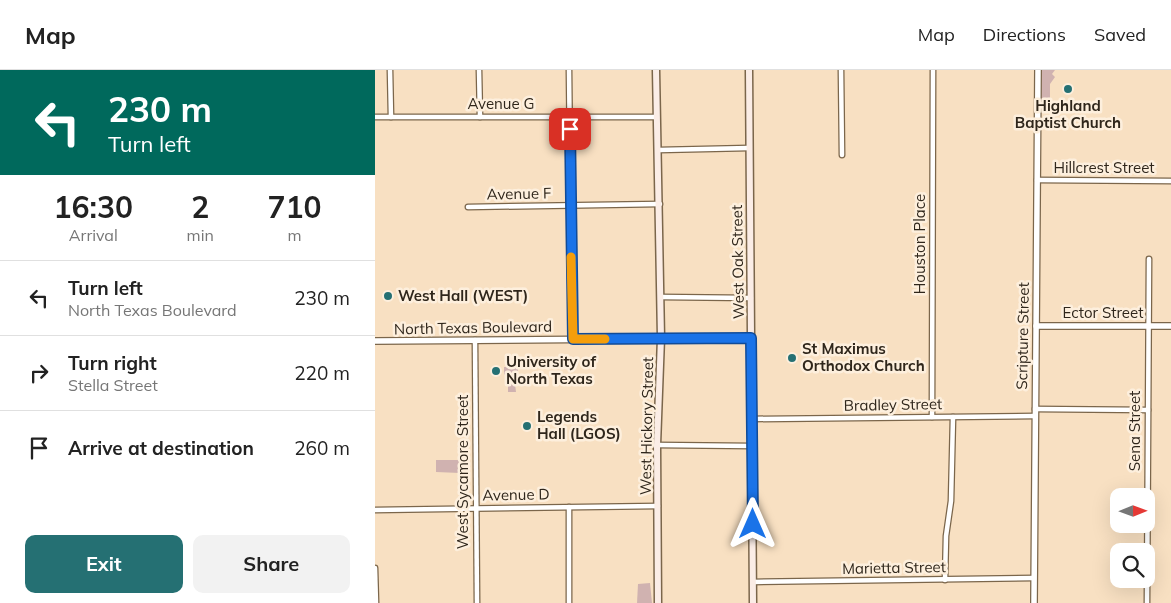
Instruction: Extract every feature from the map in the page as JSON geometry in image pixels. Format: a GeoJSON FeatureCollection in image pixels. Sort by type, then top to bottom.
{"type":"FeatureCollection","features":[{"type":"Feature","properties":{"kind":"main road","name":"West Hickory Street"},"geometry":{"type":"LineString","coordinates":[[657,70],[661,297],[657,446],[658,603]]}},
{"type":"Feature","properties":{"kind":"main road","name":"West Oak Street"},"geometry":{"type":"LineString","coordinates":[[749,70],[753,603]]}},
{"type":"Feature","properties":{"kind":"street"},"geometry":{"type":"LineString","coordinates":[[390,70],[391,117]]}},
{"type":"Feature","properties":{"kind":"street"},"geometry":{"type":"LineString","coordinates":[[479,70],[480,117]]}},
{"type":"Feature","properties":{"kind":"street"},"geometry":{"type":"LineString","coordinates":[[569,70],[573,339]]}},
{"type":"Feature","properties":{"kind":"street"},"geometry":{"type":"LineString","coordinates":[[841,70],[842,155]]}},
{"type":"Feature","properties":{"kind":"street","name":"Houston Place"},"geometry":{"type":"LineString","coordinates":[[932,418],[933,70]]}},
{"type":"Feature","properties":{"kind":"street","name":"Scripture Street"},"geometry":{"type":"LineString","coordinates":[[1034,603],[1038,70]]}},
{"type":"Feature","properties":{"kind":"street","name":"Avenue G"},"geometry":{"type":"LineString","coordinates":[[375,117],[657,117]]}},
{"type":"Feature","properties":{"kind":"street"},"geometry":{"type":"LineString","coordinates":[[659,150],[749,148]]}},
{"type":"Feature","properties":{"kind":"street","name":"Hillcrest Street"},"geometry":{"type":"LineString","coordinates":[[1037,180],[1171,181]]}},
{"type":"Feature","properties":{"kind":"street","name":"Avenue F"},"geometry":{"type":"LineString","coordinates":[[468,207],[660,204]]}},
{"type":"Feature","properties":{"kind":"street","name":"Sena Street"},"geometry":{"type":"LineString","coordinates":[[1147,603],[1149,259]]}},
{"type":"Feature","properties":{"kind":"street"},"geometry":{"type":"LineString","coordinates":[[661,297],[751,298]]}},
{"type":"Feature","properties":{"kind":"street","name":"Ector Street"},"geometry":{"type":"LineString","coordinates":[[1036,326],[1171,326]]}},
{"type":"Feature","properties":{"kind":"street","name":"North Texas Boulevard"},"geometry":{"type":"LineString","coordinates":[[375,341],[751,338]]}},
{"type":"Feature","properties":{"kind":"street","name":"West Sycamore Street"},"geometry":{"type":"LineString","coordinates":[[475,340],[477,603]]}},
{"type":"Feature","properties":{"kind":"street"},"geometry":{"type":"LineString","coordinates":[[1035,409],[1148,410]]}},
{"type":"Feature","properties":{"kind":"street","name":"Bradley Street"},"geometry":{"type":"LineString","coordinates":[[752,420],[1035,416]]}},
{"type":"Feature","properties":{"kind":"street"},"geometry":{"type":"LineString","coordinates":[[945,580],[946,536],[951,502],[953,417]]}},
{"type":"Feature","properties":{"kind":"street"},"geometry":{"type":"LineString","coordinates":[[657,446],[752,446]]}},
{"type":"Feature","properties":{"kind":"street","name":"Avenue D"},"geometry":{"type":"LineString","coordinates":[[375,510],[658,506]]}},
{"type":"Feature","properties":{"kind":"street"},"geometry":{"type":"LineString","coordinates":[[569,507],[569,603]]}},
{"type":"Feature","properties":{"kind":"street"},"geometry":{"type":"LineString","coordinates":[[375,568],[376,603]]}},
{"type":"Feature","properties":{"kind":"street","name":"Marietta Street"},"geometry":{"type":"LineString","coordinates":[[753,582],[1035,578]]}},
{"type":"Feature","properties":{"kind":"shaded area"},"geometry":{"type":"Polygon","coordinates":[[[1038,70],[1055,70],[1052,74],[1055,77],[1050,84],[1050,105],[1041,105],[1041,114],[1037,114],[1038,70]]]}},
{"type":"Feature","properties":{"kind":"shaded area"},"geometry":{"type":"Polygon","coordinates":[[[504,367],[518,367],[518,383],[515,384],[516,392],[508,392],[508,377],[504,374],[504,367]]]}},
{"type":"Feature","properties":{"kind":"shaded area"},"geometry":{"type":"Polygon","coordinates":[[[436,460],[462,460],[466,462],[466,470],[460,473],[436,472],[436,460]]]}},
{"type":"Feature","properties":{"kind":"shaded area"},"geometry":{"type":"Polygon","coordinates":[[[650,583],[652,603],[637,603],[638,584],[650,583]]]}},
{"type":"Feature","properties":{"kind":"slow traffic"},"geometry":{"type":"LineString","coordinates":[[571,257],[573,339],[605,339]]}},
{"type":"Feature","properties":{"kind":"place","name":"Highland Baptist Church"},"geometry":{"type":"Point","coordinates":[1068,89]}},
{"type":"Feature","properties":{"kind":"place","name":"West Hall (WEST)"},"geometry":{"type":"Point","coordinates":[388,296]}},
{"type":"Feature","properties":{"kind":"place","name":"St Maximus Orthodox Church"},"geometry":{"type":"Point","coordinates":[792,358]}},
{"type":"Feature","properties":{"kind":"place","name":"University of North Texas"},"geometry":{"type":"Point","coordinates":[496,371]}},
{"type":"Feature","properties":{"kind":"place","name":"Legends Hall (LGOS)"},"geometry":{"type":"Point","coordinates":[527,426]}},
{"type":"Feature","properties":{"kind":"route"},"geometry":{"type":"LineString","coordinates":[[570,129],[573,339],[751,338],[753,524]]}}]}
